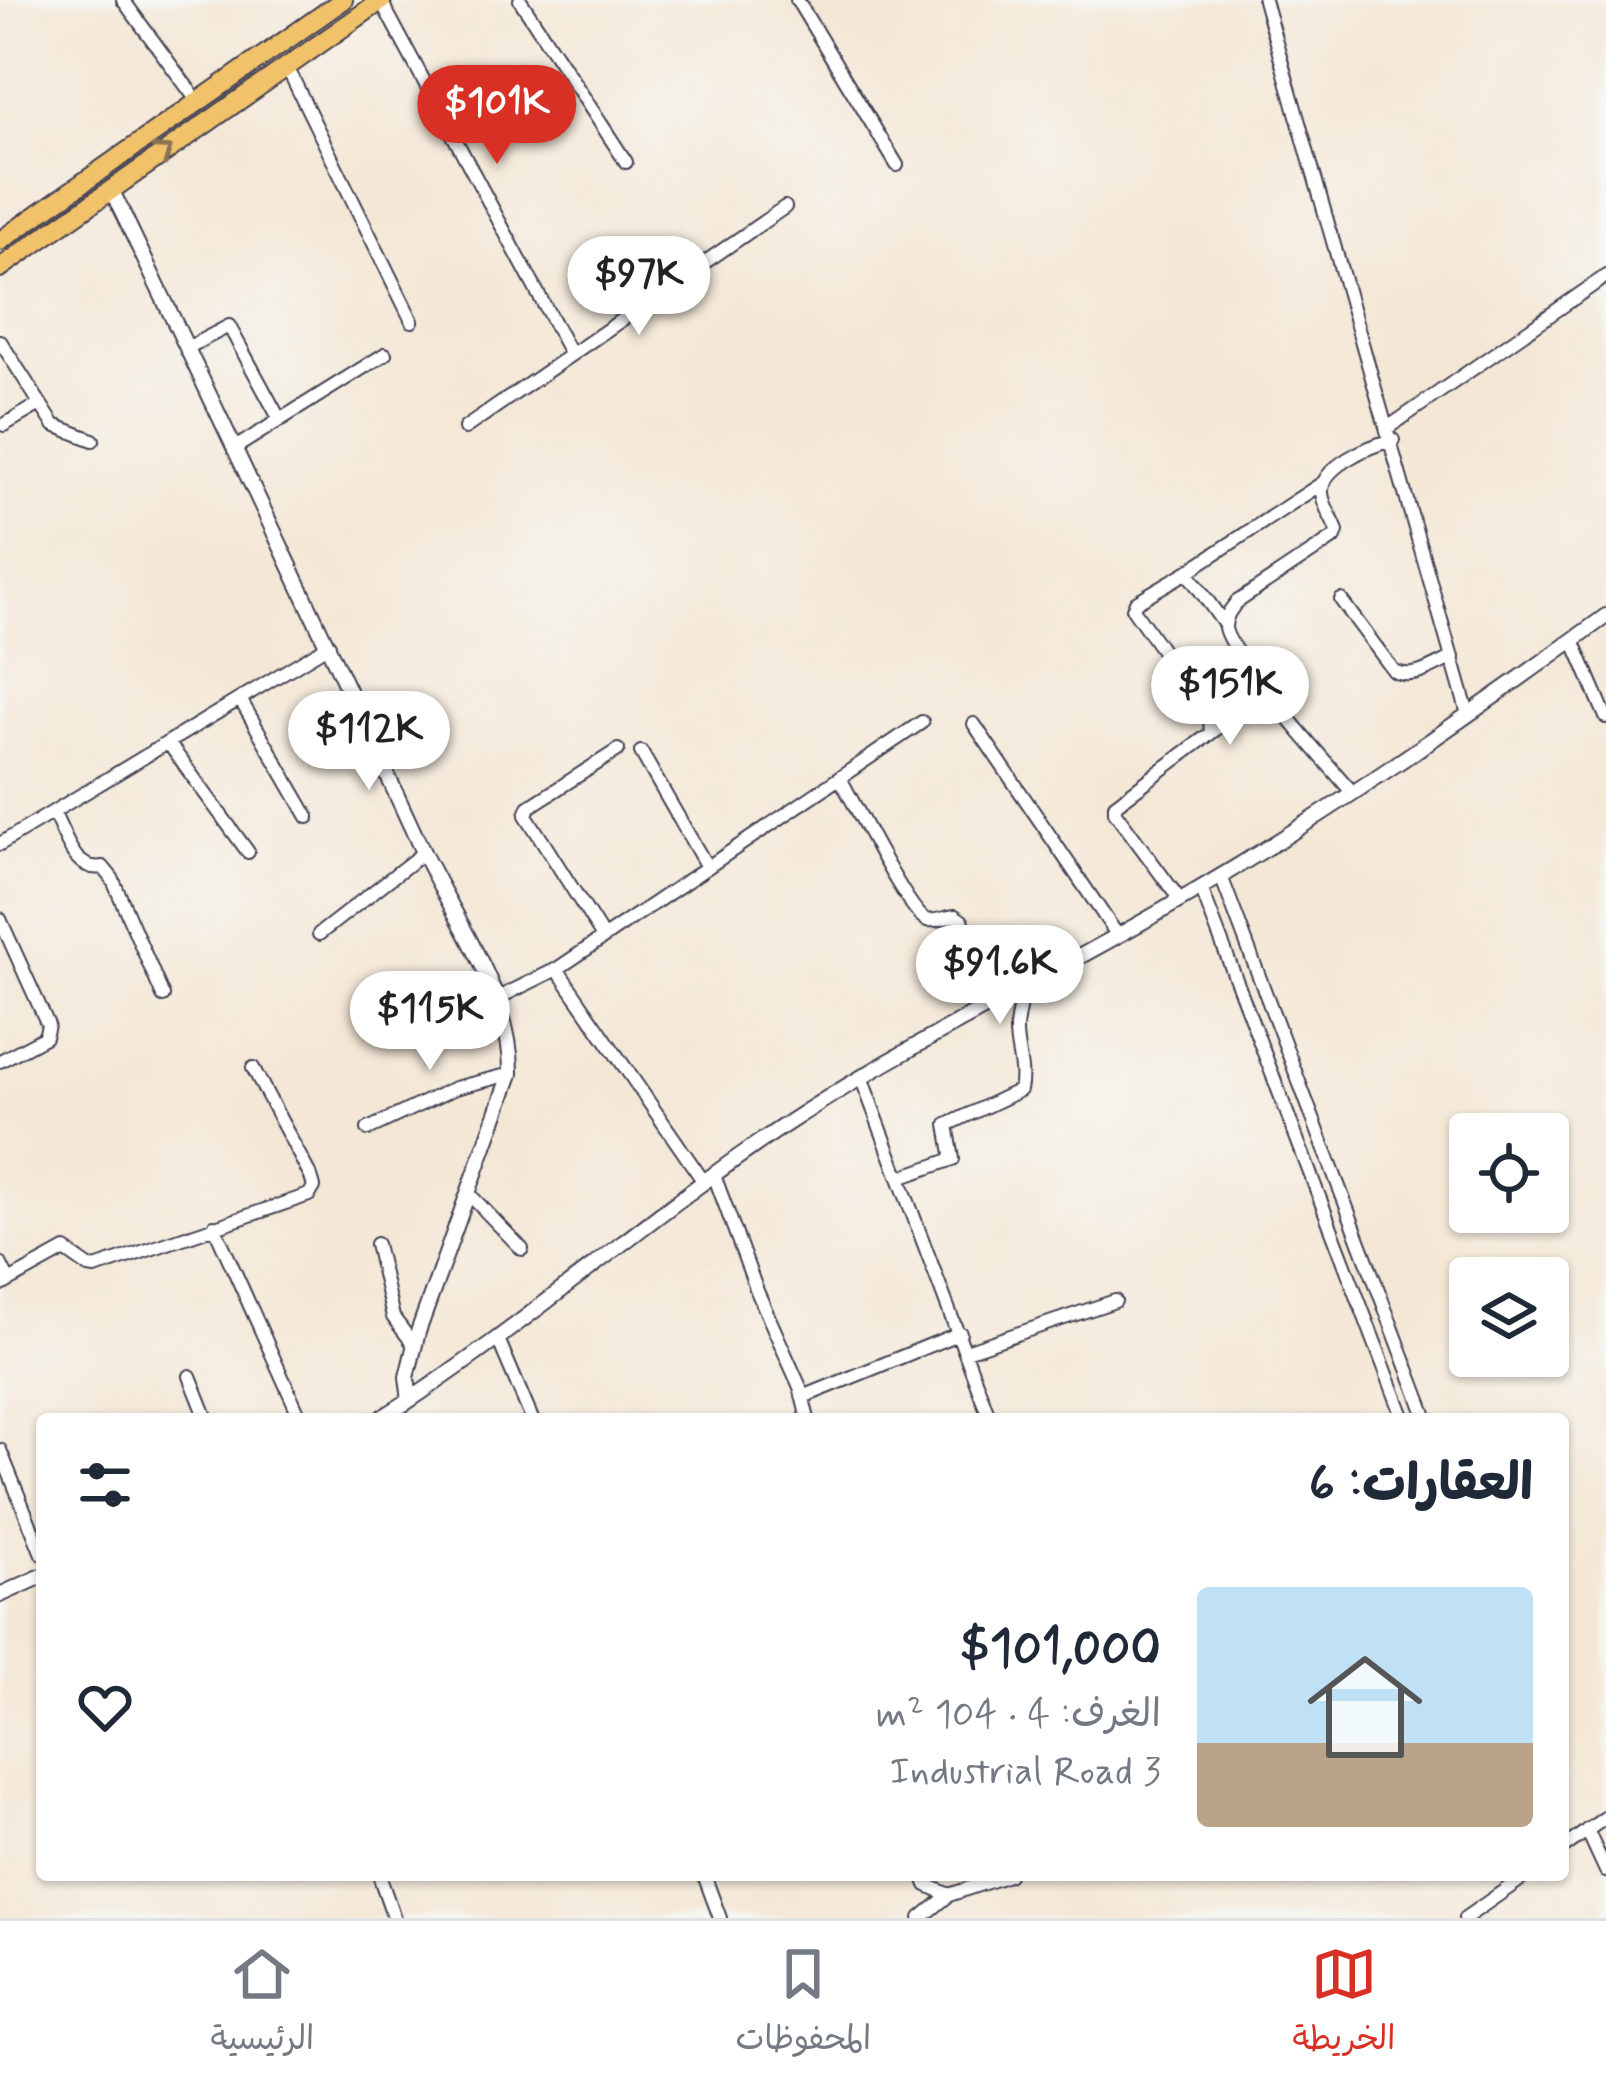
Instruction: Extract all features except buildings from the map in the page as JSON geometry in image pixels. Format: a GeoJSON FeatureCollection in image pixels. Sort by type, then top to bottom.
{"type":"FeatureCollection","features":[{"type":"Feature","properties":{"kind":"highway"},"geometry":{"type":"LineString","coordinates":[[0,241],[343,0]]}},
{"type":"Feature","properties":{"kind":"highway"},"geometry":{"type":"LineString","coordinates":[[0,268],[382,1]]}},
{"type":"Feature","properties":{"kind":"street"},"geometry":{"type":"LineString","coordinates":[[123,0],[198,102]]}},
{"type":"Feature","properties":{"kind":"street"},"geometry":{"type":"LineString","coordinates":[[520,0],[626,162]]}},
{"type":"Feature","properties":{"kind":"street"},"geometry":{"type":"LineString","coordinates":[[797,0],[897,165]]}},
{"type":"Feature","properties":{"kind":"street"},"geometry":{"type":"LineString","coordinates":[[1264,0],[1468,714]]}},
{"type":"Feature","properties":{"kind":"street"},"geometry":{"type":"LineString","coordinates":[[382,1],[572,355]]}},
{"type":"Feature","properties":{"kind":"street"},"geometry":{"type":"LineString","coordinates":[[286,67],[412,321]]}},
{"type":"Feature","properties":{"kind":"street"},"geometry":{"type":"LineString","coordinates":[[111,189],[496,998],[507,1033],[511,1074],[414,1346],[407,1377],[410,1400]]}},
{"type":"Feature","properties":{"kind":"street"},"geometry":{"type":"LineString","coordinates":[[465,428],[784,207]]}},
{"type":"Feature","properties":{"kind":"street"},"geometry":{"type":"LineString","coordinates":[[1211,733],[1210,719],[1133,609],[1136,602],[1324,482],[1606,277]]}},
{"type":"Feature","properties":{"kind":"street"},"geometry":{"type":"LineString","coordinates":[[187,348],[229,326],[280,420]]}},
{"type":"Feature","properties":{"kind":"street"},"geometry":{"type":"LineString","coordinates":[[0,341],[55,425],[93,440]]}},
{"type":"Feature","properties":{"kind":"street"},"geometry":{"type":"LineString","coordinates":[[235,448],[385,354]]}},
{"type":"Feature","properties":{"kind":"street"},"geometry":{"type":"LineString","coordinates":[[4,425],[40,404]]}},
{"type":"Feature","properties":{"kind":"street"},"geometry":{"type":"LineString","coordinates":[[1225,625],[1237,602],[1335,538],[1337,531],[1322,493],[1324,482]]}},
{"type":"Feature","properties":{"kind":"street"},"geometry":{"type":"LineString","coordinates":[[1187,572],[1225,625],[1230,640],[1353,793]]}},
{"type":"Feature","properties":{"kind":"street"},"geometry":{"type":"LineString","coordinates":[[1341,600],[1394,671],[1415,675],[1453,657]]}},
{"type":"Feature","properties":{"kind":"street"},"geometry":{"type":"LineString","coordinates":[[389,1413],[498,1339],[709,1179],[861,1077],[1221,876],[1353,793],[1606,616]]}},
{"type":"Feature","properties":{"kind":"street"},"geometry":{"type":"LineString","coordinates":[[1573,640],[1606,717]]}},
{"type":"Feature","properties":{"kind":"street"},"geometry":{"type":"LineString","coordinates":[[0,844],[329,645]]}},
{"type":"Feature","properties":{"kind":"street"},"geometry":{"type":"LineString","coordinates":[[1180,900],[1114,812],[1115,805],[1268,690]]}},
{"type":"Feature","properties":{"kind":"street"},"geometry":{"type":"LineString","coordinates":[[240,700],[308,817]]}},
{"type":"Feature","properties":{"kind":"street"},"geometry":{"type":"LineString","coordinates":[[496,998],[557,969],[922,722]]}},
{"type":"Feature","properties":{"kind":"street"},"geometry":{"type":"LineString","coordinates":[[974,724],[1118,936]]}},
{"type":"Feature","properties":{"kind":"street"},"geometry":{"type":"LineString","coordinates":[[169,743],[248,853]]}},
{"type":"Feature","properties":{"kind":"street"},"geometry":{"type":"LineString","coordinates":[[603,937],[526,814],[618,751]]}},
{"type":"Feature","properties":{"kind":"street"},"geometry":{"type":"LineString","coordinates":[[640,752],[707,867]]}},
{"type":"Feature","properties":{"kind":"street"},"geometry":{"type":"LineString","coordinates":[[840,778],[907,899],[922,918],[956,916],[962,921],[1005,996]]}},
{"type":"Feature","properties":{"kind":"street"},"geometry":{"type":"LineString","coordinates":[[54,814],[81,865],[103,867],[112,878],[164,996]]}},
{"type":"Feature","properties":{"kind":"street"},"geometry":{"type":"LineString","coordinates":[[319,934],[424,854]]}},
{"type":"Feature","properties":{"kind":"street"},"geometry":{"type":"LineString","coordinates":[[1221,876],[1425,1413]]}},
{"type":"Feature","properties":{"kind":"street"},"geometry":{"type":"LineString","coordinates":[[1202,887],[1402,1413]]}},
{"type":"Feature","properties":{"kind":"street"},"geometry":{"type":"LineString","coordinates":[[0,919],[48,1025],[44,1037],[0,1061]]}},
{"type":"Feature","properties":{"kind":"street"},"geometry":{"type":"LineString","coordinates":[[557,969],[709,1179],[807,1413]]}},
{"type":"Feature","properties":{"kind":"street"},"geometry":{"type":"LineString","coordinates":[[899,1178],[953,1159],[947,1125],[1020,1090],[1023,1077],[1016,1029],[1023,1006],[1021,987]]}},
{"type":"Feature","properties":{"kind":"street"},"geometry":{"type":"LineString","coordinates":[[0,1263],[4,1283],[65,1250],[88,1268],[95,1268],[302,1198],[314,1186],[253,1068]]}},
{"type":"Feature","properties":{"kind":"street"},"geometry":{"type":"LineString","coordinates":[[368,1129],[455,1088],[511,1074]]}},
{"type":"Feature","properties":{"kind":"street"},"geometry":{"type":"LineString","coordinates":[[861,1077],[988,1413]]}},
{"type":"Feature","properties":{"kind":"street"},"geometry":{"type":"LineString","coordinates":[[470,1195],[522,1249]]}},
{"type":"Feature","properties":{"kind":"street"},"geometry":{"type":"LineString","coordinates":[[214,1226],[298,1413]]}},
{"type":"Feature","properties":{"kind":"street"},"geometry":{"type":"LineString","coordinates":[[376,1244],[393,1317],[414,1346]]}},
{"type":"Feature","properties":{"kind":"street"},"geometry":{"type":"LineString","coordinates":[[966,1351],[1114,1301]]}},
{"type":"Feature","properties":{"kind":"street"},"geometry":{"type":"LineString","coordinates":[[803,1397],[960,1333]]}},
{"type":"Feature","properties":{"kind":"street"},"geometry":{"type":"LineString","coordinates":[[498,1339],[529,1413]]}},
{"type":"Feature","properties":{"kind":"street"},"geometry":{"type":"LineString","coordinates":[[190,1376],[205,1413]]}},
{"type":"Feature","properties":{"kind":"street"},"geometry":{"type":"LineString","coordinates":[[0,1450],[36,1539]]}},
{"type":"Feature","properties":{"kind":"street"},"geometry":{"type":"LineString","coordinates":[[0,1595],[36,1579]]}},
{"type":"Feature","properties":{"kind":"street"},"geometry":{"type":"LineString","coordinates":[[1569,1844],[1606,1817]]}},
{"type":"Feature","properties":{"kind":"street"},"geometry":{"type":"LineString","coordinates":[[1587,1830],[1606,1871]]}},
{"type":"Feature","properties":{"kind":"street"},"geometry":{"type":"LineString","coordinates":[[381,1881],[394,1918]]}},
{"type":"Feature","properties":{"kind":"street"},"geometry":{"type":"LineString","coordinates":[[706,1881],[721,1918]]}},
{"type":"Feature","properties":{"kind":"street"},"geometry":{"type":"LineString","coordinates":[[925,1881],[949,1894]]}},
{"type":"Feature","properties":{"kind":"street"},"geometry":{"type":"LineString","coordinates":[[921,1918],[949,1894],[989,1881]]}},
{"type":"Feature","properties":{"kind":"street"},"geometry":{"type":"LineString","coordinates":[[1465,1918],[1518,1881]]}}]}
